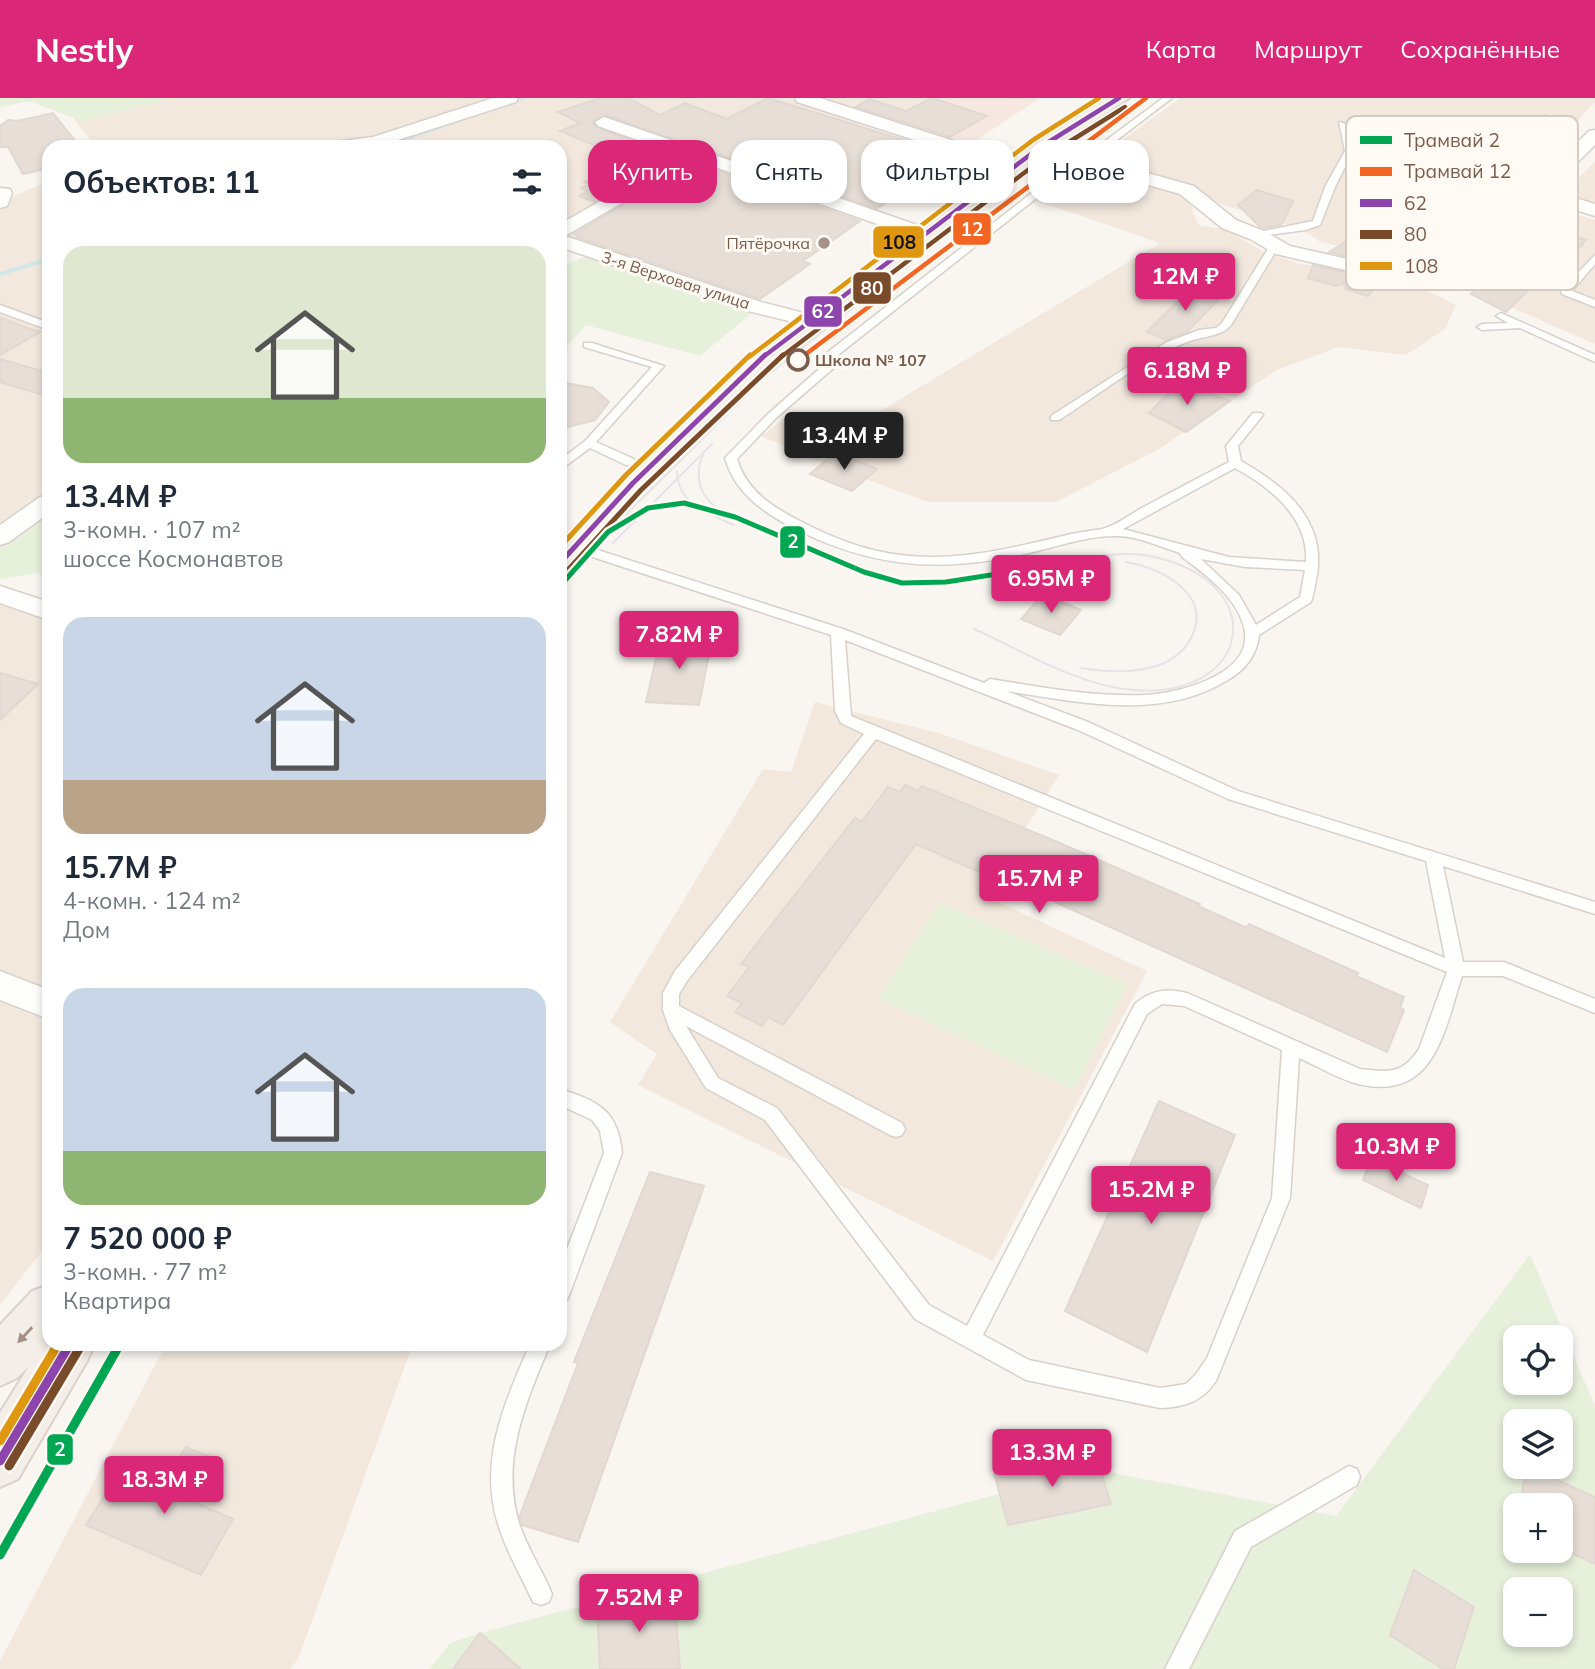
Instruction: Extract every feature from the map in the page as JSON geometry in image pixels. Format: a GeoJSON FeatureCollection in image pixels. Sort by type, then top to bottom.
{"type":"FeatureCollection","features":[{"type":"Feature","properties":{"kind":"main road"},"geometry":{"type":"LineString","coordinates":[[1014,152],[1087,98]]}},
{"type":"Feature","properties":{"kind":"main road"},"geometry":{"type":"LineString","coordinates":[[1052,140],[1119,98]]}},
{"type":"Feature","properties":{"kind":"main road"},"geometry":{"type":"LineString","coordinates":[[567,546],[762,358],[1028,156]]}},
{"type":"Feature","properties":{"kind":"main road"},"geometry":{"type":"LineString","coordinates":[[567,545],[630,462],[793,316],[945,203]]}},
{"type":"Feature","properties":{"kind":"main road"},"geometry":{"type":"LineString","coordinates":[[0,1361],[42,1316]]}},
{"type":"Feature","properties":{"kind":"main road"},"geometry":{"type":"LineString","coordinates":[[0,1461],[66,1351]]}},
{"type":"Feature","properties":{"kind":"street"},"geometry":{"type":"LineString","coordinates":[[381,140],[510,98]]}},
{"type":"Feature","properties":{"kind":"street"},"geometry":{"type":"LineString","coordinates":[[803,98],[933,140]]}},
{"type":"Feature","properties":{"kind":"street"},"geometry":{"type":"LineString","coordinates":[[604,122],[910,229]]}},
{"type":"Feature","properties":{"kind":"street"},"geometry":{"type":"LineString","coordinates":[[1578,151],[1595,135]]}},
{"type":"Feature","properties":{"kind":"street"},"geometry":{"type":"LineString","coordinates":[[1149,179],[1187,190],[1229,224],[1274,246],[1346,264]]}},
{"type":"Feature","properties":{"kind":"street"},"geometry":{"type":"LineString","coordinates":[[567,228],[608,203]]}},
{"type":"Feature","properties":{"kind":"street"},"geometry":{"type":"LineString","coordinates":[[1578,205],[1595,210]]}},
{"type":"Feature","properties":{"kind":"street","name":"3-я Верховая улица"},"geometry":{"type":"LineString","coordinates":[[567,243],[755,307],[793,316]]}},
{"type":"Feature","properties":{"kind":"street"},"geometry":{"type":"LineString","coordinates":[[0,537],[42,507]]}},
{"type":"Feature","properties":{"kind":"street"},"geometry":{"type":"LineString","coordinates":[[0,594],[42,609]]}},
{"type":"Feature","properties":{"kind":"street"},"geometry":{"type":"LineString","coordinates":[[0,985],[42,1002]]}},
{"type":"Feature","properties":{"kind":"lane"},"geometry":{"type":"LineString","coordinates":[[1112,140],[1168,98]]}},
{"type":"Feature","properties":{"kind":"lane"},"geometry":{"type":"LineString","coordinates":[[1342,124],[1346,139]]}},
{"type":"Feature","properties":{"kind":"lane"},"geometry":{"type":"LineString","coordinates":[[1256,235],[1306,228],[1317,223],[1330,187],[1346,157]]}},
{"type":"Feature","properties":{"kind":"lane"},"geometry":{"type":"LineString","coordinates":[[1028,200],[832,354],[832,363],[772,416],[732,458],[734,474],[747,491],[773,512],[837,544],[893,561],[924,564],[958,562],[1107,532],[1139,535],[1180,549],[1267,567],[1312,566]]}},
{"type":"Feature","properties":{"kind":"lane"},"geometry":{"type":"LineString","coordinates":[[1055,418],[1169,345],[1203,332],[1219,331],[1226,326],[1274,246]]}},
{"type":"Feature","properties":{"kind":"lane"},"geometry":{"type":"LineString","coordinates":[[1578,277],[1595,258]]}},
{"type":"Feature","properties":{"kind":"lane"},"geometry":{"type":"LineString","coordinates":[[1567,290],[1566,292],[1595,304]]}},
{"type":"Feature","properties":{"kind":"lane"},"geometry":{"type":"LineString","coordinates":[[0,308],[42,324]]}},
{"type":"Feature","properties":{"kind":"lane"},"geometry":{"type":"LineString","coordinates":[[1501,316],[1595,359]]}},
{"type":"Feature","properties":{"kind":"lane"},"geometry":{"type":"LineString","coordinates":[[1482,327],[1523,326]]}},
{"type":"Feature","properties":{"kind":"lane"},"geometry":{"type":"LineString","coordinates":[[567,460],[589,443],[659,366],[588,345]]}},
{"type":"Feature","properties":{"kind":"lane"},"geometry":{"type":"LineString","coordinates":[[1235,463],[1232,446],[1257,415]]}},
{"type":"Feature","properties":{"kind":"lane"},"geometry":{"type":"LineString","coordinates":[[589,443],[630,462]]}},
{"type":"Feature","properties":{"kind":"lane"},"geometry":{"type":"LineString","coordinates":[[1107,532],[1235,463]]}},
{"type":"Feature","properties":{"kind":"lane"},"geometry":{"type":"LineString","coordinates":[[1235,463],[1264,478],[1291,506],[1311,540],[1312,566],[1306,599],[1252,633]]}},
{"type":"Feature","properties":{"kind":"lane"},"geometry":{"type":"LineString","coordinates":[[567,549],[838,632],[1083,726],[1233,795],[1595,908]]}},
{"type":"Feature","properties":{"kind":"lane"},"geometry":{"type":"LineString","coordinates":[[963,681],[1117,700],[1181,697],[1213,686],[1238,666],[1248,653],[1252,633],[1245,613],[1232,592],[1180,549]]}},
{"type":"Feature","properties":{"kind":"lane"},"geometry":{"type":"LineString","coordinates":[[838,632],[842,711],[846,719],[1456,968],[1504,969],[1595,1006]]}},
{"type":"Feature","properties":{"kind":"lane"},"geometry":{"type":"LineString","coordinates":[[873,732],[681,976],[671,993],[671,1010],[676,1025],[712,1083],[771,1114],[922,1312],[1026,1370],[1160,1398],[1179,1398],[1201,1388],[1214,1365],[1281,1198],[1290,1046]]}},
{"type":"Feature","properties":{"kind":"lane"},"geometry":{"type":"LineString","coordinates":[[971,1339],[1141,1009],[1152,999],[1168,995],[1187,1000],[1358,1076],[1397,1078],[1412,1072],[1425,1057],[1456,968],[1433,857]]}},
{"type":"Feature","properties":{"kind":"lane"},"geometry":{"type":"LineString","coordinates":[[671,1010],[896,1129]]}},
{"type":"Feature","properties":{"kind":"lane"},"geometry":{"type":"LineString","coordinates":[[567,1100],[595,1111],[613,1137],[613,1153],[567,1275]]}},
{"type":"Feature","properties":{"kind":"lane"},"geometry":{"type":"LineString","coordinates":[[537,1351],[506,1429],[501,1449],[501,1470],[506,1517],[541,1594]]}},
{"type":"Feature","properties":{"kind":"lane"},"geometry":{"type":"LineString","coordinates":[[1177,1669],[1244,1539],[1349,1477]]}},
{"type":"Feature","properties":{"kind":"shaded area"},"geometry":{"type":"Polygon","coordinates":[[[154,98],[925,98],[888,119],[859,124],[861,168],[847,177],[847,140],[731,140],[731,191],[717,200],[717,140],[588,140],[588,203],[713,203],[626,258],[567,240],[567,140],[90,140],[74,119],[154,98]]]}},
{"type":"Feature","properties":{"kind":"shaded area"},"geometry":{"type":"Polygon","coordinates":[[[925,98],[1040,98],[977,140],[955,140],[892,117],[925,98]]]}},
{"type":"Feature","properties":{"kind":"shaded area"},"geometry":{"type":"Polygon","coordinates":[[[1180,98],[1595,98],[1595,102],[1578,120],[1578,116],[1346,116],[1346,247],[1320,242],[1304,230],[1149,179],[1149,140],[1122,140],[1180,98]]]}},
{"type":"Feature","properties":{"kind":"shaded area"},"geometry":{"type":"Polygon","coordinates":[[[1595,161],[1595,204],[1578,198],[1578,179],[1595,161]]]}},
{"type":"Feature","properties":{"kind":"shaded area"},"geometry":{"type":"Polygon","coordinates":[[[42,184],[42,506],[0,538],[0,202],[42,184]]]}},
{"type":"Feature","properties":{"kind":"shaded area"},"geometry":{"type":"Polygon","coordinates":[[[1149,184],[1191,195],[1193,214],[1200,226],[1226,229],[1264,252],[1301,264],[1346,269],[1346,290],[1424,290],[1456,305],[1445,329],[1406,355],[1338,347],[1277,370],[1159,449],[1056,502],[928,502],[822,463],[761,436],[789,415],[852,428],[1160,243],[1044,203],[1149,203],[1149,184]]]}},
{"type":"Feature","properties":{"kind":"shaded area"},"geometry":{"type":"Polygon","coordinates":[[[1578,215],[1595,220],[1595,344],[1478,293],[1481,290],[1578,290],[1578,215]]]}},
{"type":"Feature","properties":{"kind":"shaded area"},"geometry":{"type":"Polygon","coordinates":[[[0,602],[42,615],[42,1251],[0,1305],[0,602]]]}},
{"type":"Feature","properties":{"kind":"shaded area"},"geometry":{"type":"Polygon","coordinates":[[[815,702],[942,734],[1059,775],[983,895],[1147,971],[993,1261],[638,1085],[657,1054],[610,1022],[763,769],[791,772],[815,702]]]}},
{"type":"Feature","properties":{"kind":"shaded area"},"geometry":{"type":"Polygon","coordinates":[[[162,1351],[410,1351],[298,1659],[290,1669],[0,1669],[0,1661],[162,1351]]]}},
{"type":"Feature","properties":{"kind":"green space"},"geometry":{"type":"Polygon","coordinates":[[[0,98],[176,98],[83,121],[28,101],[0,107],[0,98]]]}},
{"type":"Feature","properties":{"kind":"green space"},"geometry":{"type":"Polygon","coordinates":[[[586,256],[743,304],[752,313],[700,356],[586,325],[567,346],[567,265],[586,256]]]}},
{"type":"Feature","properties":{"kind":"green space"},"geometry":{"type":"Polygon","coordinates":[[[42,513],[42,578],[39,573],[0,579],[0,545],[42,513]]]}},
{"type":"Feature","properties":{"kind":"green space"},"geometry":{"type":"Polygon","coordinates":[[[939,902],[1128,984],[1074,1090],[878,999],[939,902]]]}},
{"type":"Feature","properties":{"kind":"green space"},"geometry":{"type":"Polygon","coordinates":[[[1530,1254],[1560,1325],[1503,1325],[1503,1395],[1573,1395],[1573,1355],[1595,1406],[1595,1669],[430,1669],[450,1643],[480,1633],[1092,1469],[1336,1516],[1530,1254]]]}},
{"type":"Feature","properties":{"kind":"building"},"geometry":{"type":"Polygon","coordinates":[[[601,98],[628,98],[660,115],[685,103],[727,119],[768,98],[905,140],[861,140],[861,203],[885,203],[877,209],[847,199],[847,140],[731,140],[731,159],[717,154],[717,140],[677,140],[605,115],[594,120],[593,124],[597,128],[631,140],[588,140],[588,143],[560,131],[580,123],[558,112],[601,98]]]}},
{"type":"Feature","properties":{"kind":"building"},"geometry":{"type":"Polygon","coordinates":[[[932,98],[987,116],[950,137],[856,107],[869,99],[906,111],[932,98]]]}},
{"type":"Feature","properties":{"kind":"building"},"geometry":{"type":"Polygon","coordinates":[[[53,113],[74,140],[42,140],[42,170],[23,174],[8,147],[0,147],[0,126],[8,120],[17,121],[53,113]]]}},
{"type":"Feature","properties":{"kind":"building"},"geometry":{"type":"Polygon","coordinates":[[[717,170],[731,175],[731,203],[809,203],[860,221],[803,261],[810,264],[760,299],[574,234],[626,203],[717,203],[717,170]]]}},
{"type":"Feature","properties":{"kind":"building"},"geometry":{"type":"Polygon","coordinates":[[[1257,190],[1293,201],[1281,225],[1264,228],[1259,226],[1238,205],[1257,190]]]}},
{"type":"Feature","properties":{"kind":"building"},"geometry":{"type":"Polygon","coordinates":[[[588,191],[588,200],[579,196],[588,191]]]}},
{"type":"Feature","properties":{"kind":"building"},"geometry":{"type":"Polygon","coordinates":[[[1578,238],[1586,240],[1578,250],[1578,238]]]}},
{"type":"Feature","properties":{"kind":"building"},"geometry":{"type":"Polygon","coordinates":[[[1346,241],[1346,256],[1329,252],[1346,241]]]}},
{"type":"Feature","properties":{"kind":"building"},"geometry":{"type":"Polygon","coordinates":[[[1313,265],[1346,273],[1346,289],[1343,283],[1336,286],[1308,278],[1313,265]]]}},
{"type":"Feature","properties":{"kind":"building"},"geometry":{"type":"Polygon","coordinates":[[[1193,286],[1223,295],[1187,332],[1166,340],[1147,332],[1193,286]]]}},
{"type":"Feature","properties":{"kind":"building"},"geometry":{"type":"Polygon","coordinates":[[[1349,290],[1373,290],[1368,296],[1349,290]]]}},
{"type":"Feature","properties":{"kind":"building"},"geometry":{"type":"Polygon","coordinates":[[[1474,290],[1529,290],[1506,312],[1471,294],[1474,290]]]}},
{"type":"Feature","properties":{"kind":"building"},"geometry":{"type":"Polygon","coordinates":[[[0,318],[40,332],[0,355],[0,318]]]}},
{"type":"Feature","properties":{"kind":"building"},"geometry":{"type":"Polygon","coordinates":[[[0,359],[42,371],[42,395],[0,382],[0,359]]]}},
{"type":"Feature","properties":{"kind":"building"},"geometry":{"type":"Polygon","coordinates":[[[567,383],[593,388],[609,402],[595,420],[567,427],[567,383]]]}},
{"type":"Feature","properties":{"kind":"building"},"geometry":{"type":"Polygon","coordinates":[[[1179,383],[1230,401],[1186,432],[1149,413],[1179,383]]]}},
{"type":"Feature","properties":{"kind":"building"},"geometry":{"type":"Polygon","coordinates":[[[836,452],[877,469],[852,491],[810,474],[836,452]]]}},
{"type":"Feature","properties":{"kind":"building"},"geometry":{"type":"Polygon","coordinates":[[[1043,594],[1081,610],[1060,635],[1021,619],[1043,594]]]}},
{"type":"Feature","properties":{"kind":"building"},"geometry":{"type":"Polygon","coordinates":[[[661,636],[712,640],[699,705],[646,702],[661,636]]]}},
{"type":"Feature","properties":{"kind":"building"},"geometry":{"type":"Polygon","coordinates":[[[0,673],[38,684],[0,720],[0,673]]]}},
{"type":"Feature","properties":{"kind":"building"},"geometry":{"type":"Polygon","coordinates":[[[905,785],[918,791],[922,786],[1055,841],[1200,904],[1198,906],[1247,928],[1249,924],[1358,973],[1356,976],[1404,997],[1400,1008],[1404,1010],[1387,1052],[995,875],[993,878],[916,844],[783,1025],[768,1017],[762,1026],[735,1012],[742,1003],[727,996],[749,967],[741,964],[855,818],[862,821],[888,787],[900,792],[905,785]]]}},
{"type":"Feature","properties":{"kind":"building"},"geometry":{"type":"Polygon","coordinates":[[[1159,1101],[1235,1135],[1147,1352],[1065,1311],[1159,1101]]]}},
{"type":"Feature","properties":{"kind":"building"},"geometry":{"type":"Polygon","coordinates":[[[1371,1159],[1428,1185],[1421,1208],[1363,1180],[1371,1159]]]}},
{"type":"Feature","properties":{"kind":"building"},"geometry":{"type":"Polygon","coordinates":[[[650,1172],[704,1186],[578,1542],[522,1525],[520,1515],[578,1363],[574,1362],[650,1172]]]}},
{"type":"Feature","properties":{"kind":"building"},"geometry":{"type":"Polygon","coordinates":[[[186,1447],[210,1457],[185,1498],[233,1519],[201,1575],[86,1525],[119,1473],[160,1490],[186,1447]]]}},
{"type":"Feature","properties":{"kind":"building"},"geometry":{"type":"Polygon","coordinates":[[[1095,1453],[1111,1504],[1008,1525],[994,1473],[1095,1453]]]}},
{"type":"Feature","properties":{"kind":"building"},"geometry":{"type":"Polygon","coordinates":[[[1524,1479],[1556,1479],[1595,1497],[1595,1564],[1573,1554],[1573,1493],[1522,1492],[1524,1479]]]}},
{"type":"Feature","properties":{"kind":"building"},"geometry":{"type":"Polygon","coordinates":[[[1414,1570],[1474,1607],[1454,1669],[1443,1669],[1390,1635],[1414,1570]]]}},
{"type":"Feature","properties":{"kind":"building"},"geometry":{"type":"Polygon","coordinates":[[[674,1592],[680,1669],[600,1669],[597,1604],[674,1592]]]}},
{"type":"Feature","properties":{"kind":"building"},"geometry":{"type":"Polygon","coordinates":[[[480,1633],[521,1669],[453,1669],[480,1633]]]}},
{"type":"Feature","properties":{"kind":"waterway"},"geometry":{"type":"LineString","coordinates":[[404,140],[525,98]]}},
{"type":"Feature","properties":{"kind":"waterway"},"geometry":{"type":"LineString","coordinates":[[0,274],[42,261]]}},
{"type":"Feature","properties":{"kind":"tram line","name":"12"},"geometry":{"type":"LineString","coordinates":[[798,360],[1146,98]]}},
{"type":"Feature","properties":{"kind":"tram line"},"geometry":{"type":"LineString","coordinates":[[608,532],[764,378],[854,307]]}},
{"type":"Feature","properties":{"kind":"tram line"},"geometry":{"type":"LineString","coordinates":[[678,478],[712,444]]}},
{"type":"Feature","properties":{"kind":"tram line"},"geometry":{"type":"LineString","coordinates":[[703,454],[699,470],[700,485],[707,499],[720,510]]}},
{"type":"Feature","properties":{"kind":"tram line"},"geometry":{"type":"LineString","coordinates":[[677,471],[678,478]]}},
{"type":"Feature","properties":{"kind":"tram line"},"geometry":{"type":"LineString","coordinates":[[613,543],[678,478]]}},
{"type":"Feature","properties":{"kind":"tram line"},"geometry":{"type":"LineString","coordinates":[[678,478],[682,492],[696,506],[734,525]]}},
{"type":"Feature","properties":{"kind":"tram line","name":"2"},"geometry":{"type":"LineString","coordinates":[[567,578],[608,532],[648,508],[684,503],[735,517],[864,572],[902,583],[946,582],[1055,565]]}},
{"type":"Feature","properties":{"kind":"tram line"},"geometry":{"type":"LineString","coordinates":[[974,629],[1071,674],[1111,687],[1132,690],[1173,688],[1203,677],[1223,659],[1232,636],[1230,612],[1216,589],[1190,569],[1138,554],[1102,556],[1055,565]]}},
{"type":"Feature","properties":{"kind":"tram line"},"geometry":{"type":"LineString","coordinates":[[1081,668],[1122,671],[1152,667],[1176,656],[1188,644],[1193,634],[1196,619],[1194,606],[1179,584],[1153,570],[1126,562]]}},
{"type":"Feature","properties":{"kind":"tram line","name":"2"},"geometry":{"type":"LineString","coordinates":[[0,1555],[116,1351]]}},
{"type":"Feature","properties":{"kind":"transit line","name":"108"},"geometry":{"type":"LineString","coordinates":[[567,539],[626,475],[756,350],[1033,140],[1099,98]]}},
{"type":"Feature","properties":{"kind":"transit line","name":"62"},"geometry":{"type":"LineString","coordinates":[[567,555],[633,483],[762,358],[1039,148],[1119,98]]}},
{"type":"Feature","properties":{"kind":"transit line","name":"80"},"geometry":{"type":"LineString","coordinates":[[568,570],[641,490],[769,366],[1045,157],[1125,107]]}},
{"type":"Feature","properties":{"kind":"transit line","name":"108"},"geometry":{"type":"LineString","coordinates":[[0,1441],[54,1351]]}},
{"type":"Feature","properties":{"kind":"transit line","name":"62"},"geometry":{"type":"LineString","coordinates":[[0,1461],[66,1351]]}},
{"type":"Feature","properties":{"kind":"transit line","name":"80"},"geometry":{"type":"LineString","coordinates":[[9,1466],[78,1351]]}},
{"type":"Feature","properties":{"kind":"place","name":"Пятёрочка"},"geometry":{"type":"Point","coordinates":[824,243]}},
{"type":"Feature","properties":{"kind":"place","name":"Школа № 107"},"geometry":{"type":"Point","coordinates":[798,360]}}]}
